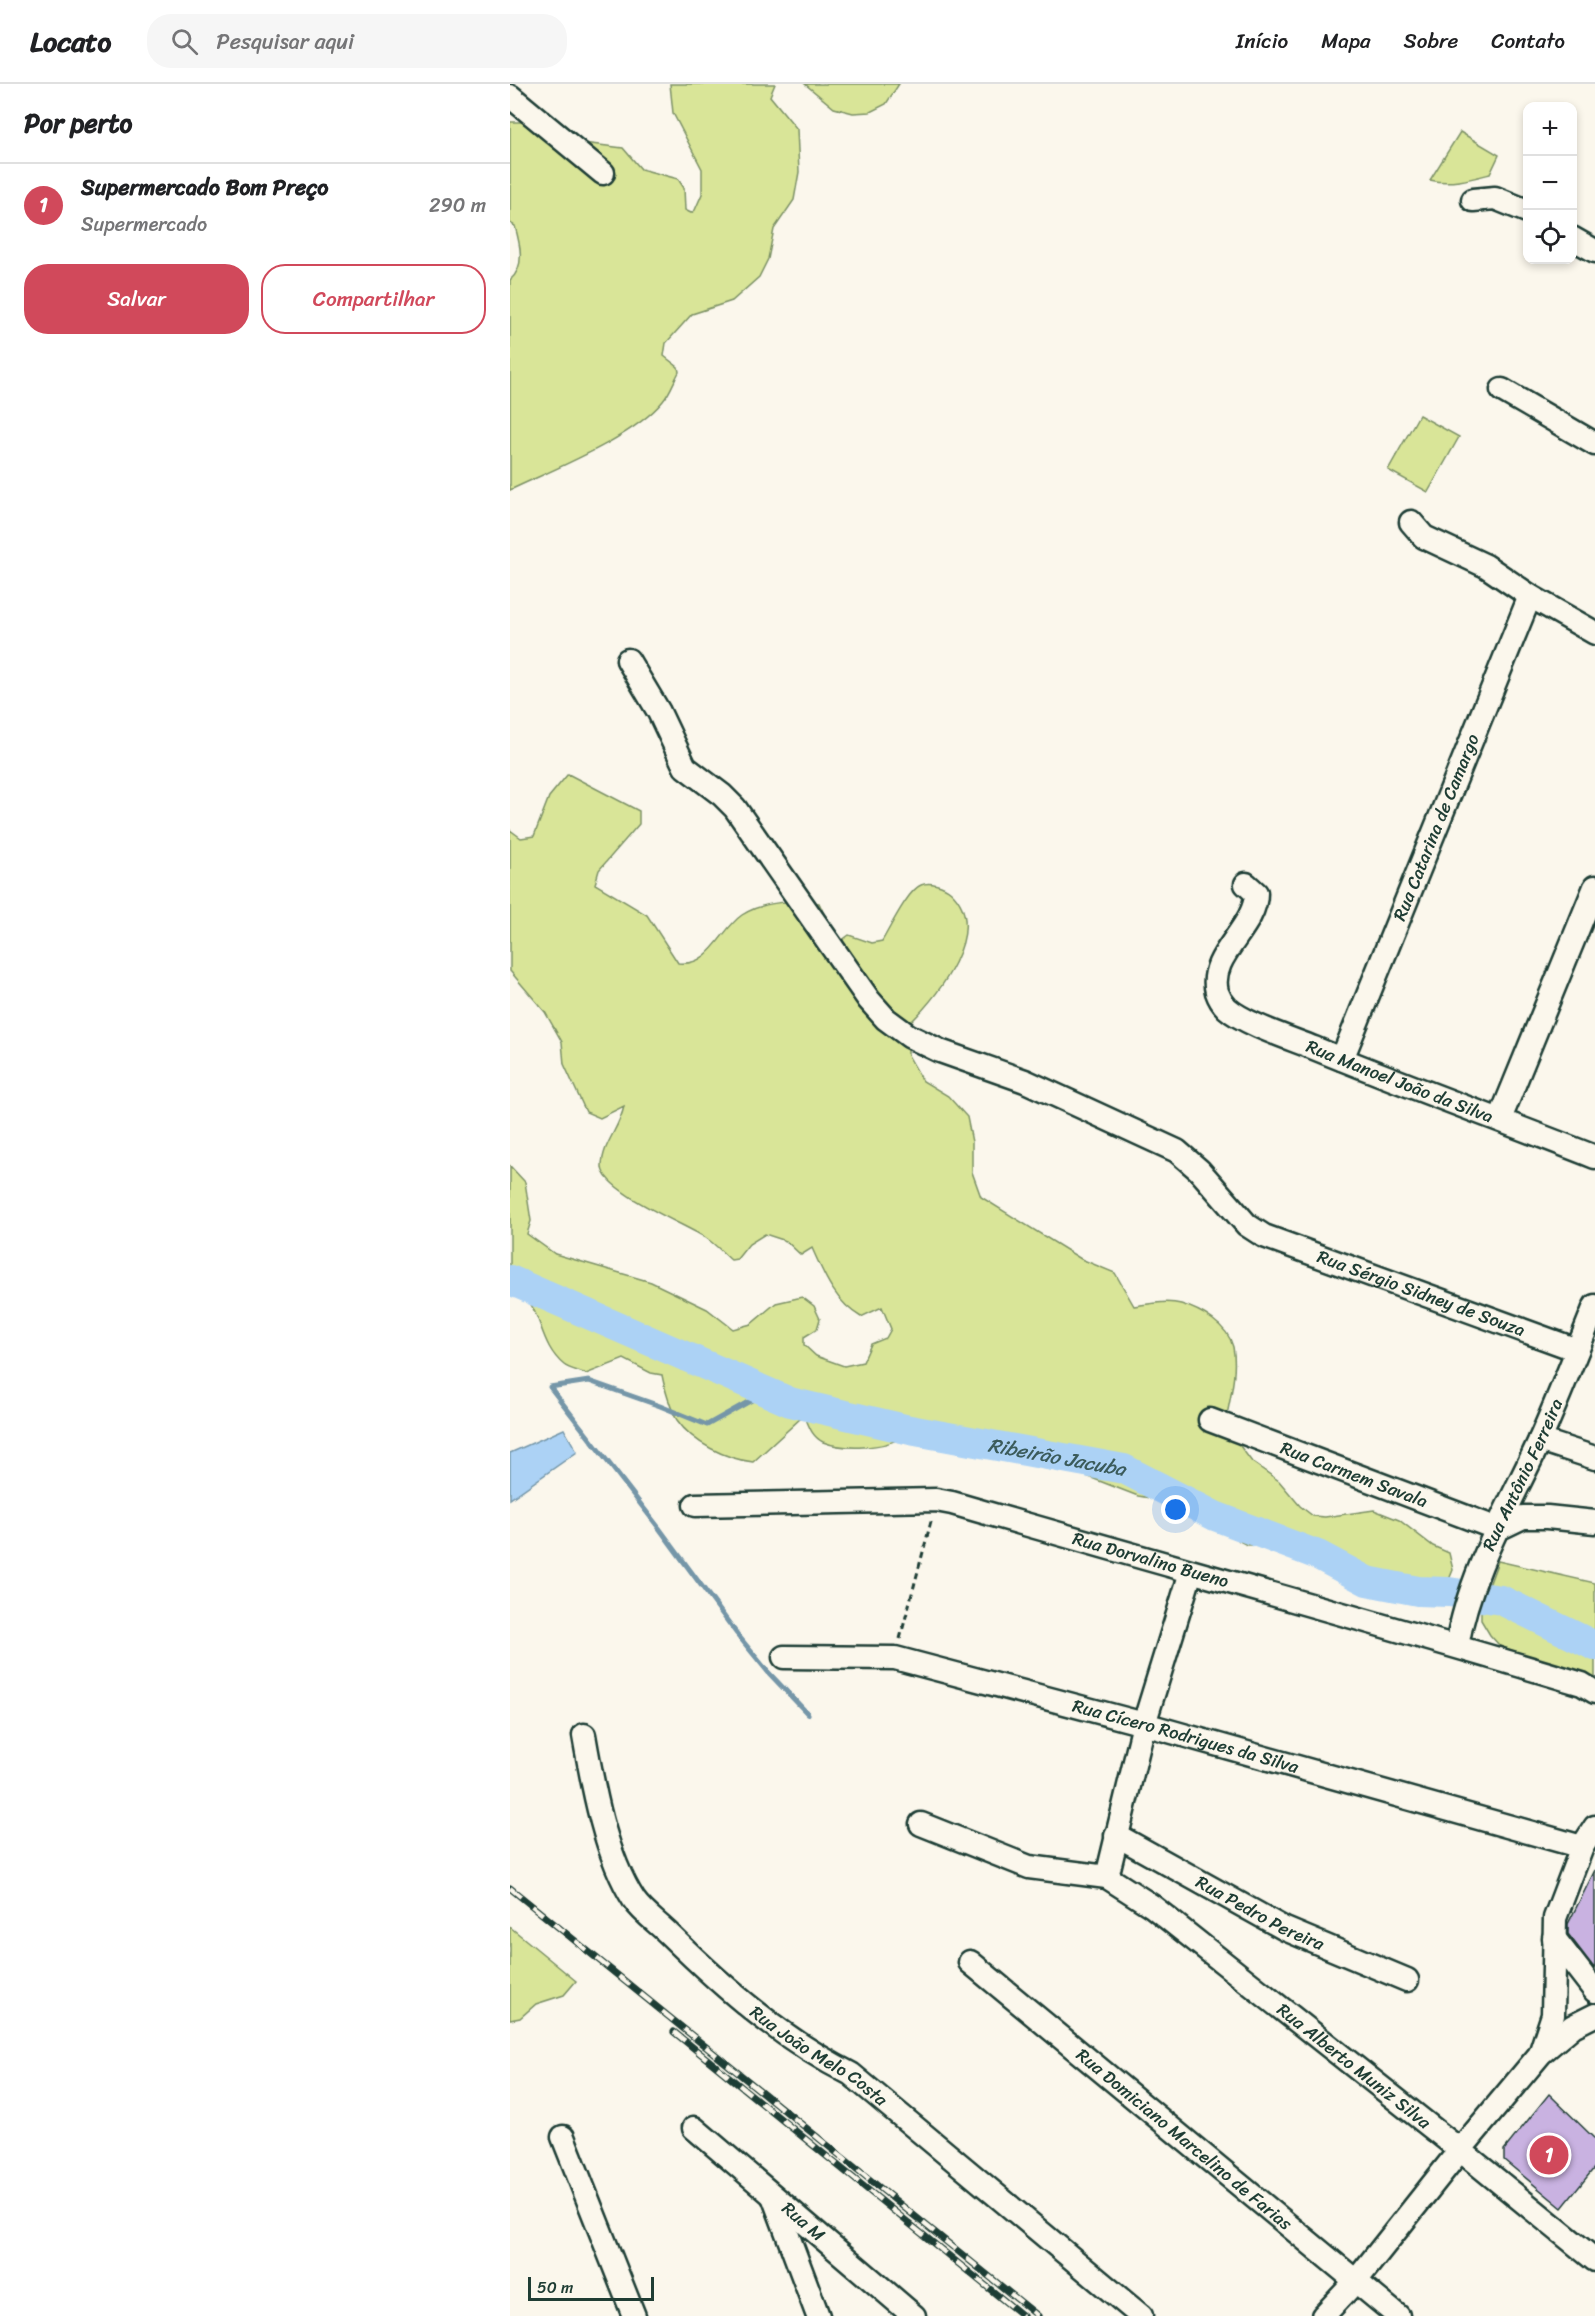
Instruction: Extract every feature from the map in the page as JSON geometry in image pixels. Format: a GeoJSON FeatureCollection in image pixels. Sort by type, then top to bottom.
{"type":"FeatureCollection","features":[{"type":"Feature","properties":{"kind":"street"},"geometry":{"type":"LineString","coordinates":[[510,96],[603,173]]}},
{"type":"Feature","properties":{"kind":"street"},"geometry":{"type":"LineString","coordinates":[[1473,200],[1495,198],[1525,210]]}},
{"type":"Feature","properties":{"kind":"street"},"geometry":{"type":"LineString","coordinates":[[1577,241],[1595,251]]}},
{"type":"Feature","properties":{"kind":"street"},"geometry":{"type":"LineString","coordinates":[[1502,390],[1595,444]]}},
{"type":"Feature","properties":{"kind":"street"},"geometry":{"type":"LineString","coordinates":[[1411,522],[1424,537],[1486,566],[1530,596],[1595,633]]}},
{"type":"Feature","properties":{"kind":"street","name":"Rua Catarina de Camargo"},"geometry":{"type":"LineString","coordinates":[[1342,1059],[1530,596]]}},
{"type":"Feature","properties":{"kind":"street","name":"Rua Sérgio Sidney de Souza"},"geometry":{"type":"LineString","coordinates":[[628,660],[659,712],[686,767],[735,808],[869,1000],[886,1019],[909,1036],[940,1051],[1025,1081],[1177,1151],[1199,1170],[1247,1226],[1264,1236],[1577,1350]]}},
{"type":"Feature","properties":{"kind":"street","name":"Rua Manoel João da Silva"},"geometry":{"type":"LineString","coordinates":[[1246,884],[1256,893],[1256,906],[1219,965],[1216,990],[1220,1000],[1227,1008],[1253,1023],[1595,1157]]}},
{"type":"Feature","properties":{"kind":"street"},"geometry":{"type":"LineString","coordinates":[[1500,1119],[1595,887]]}},
{"type":"Feature","properties":{"kind":"street","name":"Rua Antônio Ferreira"},"geometry":{"type":"LineString","coordinates":[[1457,1646],[1467,1603],[1485,1557],[1540,1440],[1595,1306]]}},
{"type":"Feature","properties":{"kind":"street","name":"Rua Carmem Savala"},"geometry":{"type":"LineString","coordinates":[[1210,1420],[1498,1529]]}},
{"type":"Feature","properties":{"kind":"street"},"geometry":{"type":"LineString","coordinates":[[1540,1440],[1595,1458]]}},
{"type":"Feature","properties":{"kind":"street","name":"Rua Dorvalino Bueno"},"geometry":{"type":"LineString","coordinates":[[695,1505],[936,1500],[1457,1646],[1582,1684],[1595,1692]]}},
{"type":"Feature","properties":{"kind":"street"},"geometry":{"type":"LineString","coordinates":[[1498,1529],[1523,1516],[1546,1516],[1595,1522]]}},
{"type":"Feature","properties":{"kind":"street"},"geometry":{"type":"LineString","coordinates":[[921,1824],[1029,1867],[1107,1877],[1144,1724],[1191,1572]]}},
{"type":"Feature","properties":{"kind":"street","name":"Rua Cícero Rodrigues da Silva"},"geometry":{"type":"LineString","coordinates":[[784,1657],[895,1658],[1144,1724],[1582,1847]]}},
{"type":"Feature","properties":{"kind":"street","name":"Rua João Melo Costa"},"geometry":{"type":"LineString","coordinates":[[584,1735],[593,1789],[611,1851],[635,1901],[699,1964],[782,2033],[851,2074],[1141,2316]]}},
{"type":"Feature","properties":{"kind":"street"},"geometry":{"type":"LineString","coordinates":[[1541,2053],[1552,2015],[1555,1918],[1582,1847],[1595,1827]]}},
{"type":"Feature","properties":{"kind":"street","name":"Rua Pedro Pereira"},"geometry":{"type":"LineString","coordinates":[[1116,1835],[1285,1929],[1407,1980]]}},
{"type":"Feature","properties":{"kind":"street","name":"Rua Alberto Muniz Silva"},"geometry":{"type":"LineString","coordinates":[[1107,1877],[1152,1906],[1595,2260]]}},
{"type":"Feature","properties":{"kind":"street"},"geometry":{"type":"LineString","coordinates":[[1554,1938],[1595,1991]]}},
{"type":"Feature","properties":{"kind":"street","name":"Rua Domiciano Marcelino de Farias"},"geometry":{"type":"LineString","coordinates":[[970,1962],[1398,2316]]}},
{"type":"Feature","properties":{"kind":"street"},"geometry":{"type":"LineString","coordinates":[[1323,2316],[1355,2282],[1541,2053],[1573,2026],[1595,2015]]}},
{"type":"Feature","properties":{"kind":"street","name":"Rua M"},"geometry":{"type":"LineString","coordinates":[[694,2128],[915,2316]]}},
{"type":"Feature","properties":{"kind":"street"},"geometry":{"type":"LineString","coordinates":[[563,2138],[634,2316]]}},
{"type":"Feature","properties":{"kind":"street"},"geometry":{"type":"LineString","coordinates":[[773,2194],[818,2316]]}},
{"type":"Feature","properties":{"kind":"path"},"geometry":{"type":"LineString","coordinates":[[895,1658],[936,1500]]}},
{"type":"Feature","properties":{"kind":"green space"},"geometry":{"type":"Polygon","coordinates":[[[670,84],[775,84],[770,96],[797,129],[799,172],[794,200],[774,229],[768,259],[759,277],[732,301],[692,314],[666,343],[664,356],[678,367],[679,372],[670,391],[650,415],[633,428],[592,452],[510,490],[510,280],[518,268],[520,254],[515,226],[510,223],[510,122],[529,122],[567,141],[623,148],[641,169],[678,179],[684,188],[685,210],[691,213],[695,210],[702,194],[702,169],[673,113],[670,84]]]}},
{"type":"Feature","properties":{"kind":"green space"},"geometry":{"type":"Polygon","coordinates":[[[805,84],[899,84],[886,104],[870,112],[853,113],[834,108],[805,84]]]}},
{"type":"Feature","properties":{"kind":"green space"},"geometry":{"type":"Polygon","coordinates":[[[1460,132],[1499,155],[1490,174],[1453,182],[1430,180],[1460,132]]]}},
{"type":"Feature","properties":{"kind":"green space"},"geometry":{"type":"Polygon","coordinates":[[[1419,415],[1459,437],[1428,492],[1388,470],[1419,415]]]}},
{"type":"Feature","properties":{"kind":"green space"},"geometry":{"type":"Polygon","coordinates":[[[568,774],[639,811],[639,824],[599,870],[595,884],[647,915],[678,963],[689,963],[707,954],[742,915],[769,904],[819,903],[825,916],[827,951],[849,935],[872,943],[882,941],[905,901],[921,885],[937,885],[951,892],[962,907],[965,925],[963,943],[945,981],[908,1025],[908,1055],[923,1081],[948,1096],[967,1117],[972,1142],[972,1172],[981,1197],[1081,1259],[1115,1273],[1134,1306],[1169,1302],[1181,1304],[1197,1310],[1220,1325],[1230,1339],[1234,1357],[1232,1387],[1225,1426],[1252,1462],[1279,1481],[1300,1506],[1313,1516],[1325,1517],[1374,1510],[1399,1520],[1433,1546],[1449,1553],[1453,1570],[1448,1582],[1438,1587],[1420,1586],[1361,1569],[1333,1553],[1305,1545],[1247,1545],[1239,1541],[1221,1519],[1207,1512],[1197,1515],[1196,1519],[1168,1501],[1138,1496],[1058,1465],[1028,1449],[978,1439],[902,1437],[874,1446],[831,1445],[817,1438],[806,1419],[800,1419],[753,1462],[743,1460],[701,1443],[684,1428],[672,1411],[662,1375],[651,1373],[624,1359],[586,1374],[564,1365],[548,1345],[529,1302],[510,1285],[510,1166],[525,1182],[531,1221],[527,1234],[555,1254],[651,1282],[707,1309],[733,1329],[751,1324],[776,1303],[802,1297],[814,1306],[820,1319],[817,1329],[804,1337],[804,1345],[816,1356],[844,1366],[863,1362],[871,1344],[886,1338],[891,1329],[882,1307],[861,1317],[844,1304],[831,1287],[812,1248],[801,1255],[786,1241],[765,1234],[749,1244],[737,1259],[731,1260],[706,1238],[630,1197],[606,1176],[602,1167],[605,1151],[624,1106],[600,1118],[586,1112],[564,1064],[562,1042],[545,1012],[510,971],[510,830],[521,838],[534,836],[549,797],[568,774]]]}},
{"type":"Feature","properties":{"kind":"green space"},"geometry":{"type":"Polygon","coordinates":[[[1498,1561],[1595,1583],[1595,1683],[1559,1667],[1500,1646],[1490,1635],[1481,1620],[1481,1607],[1498,1561]]]}},
{"type":"Feature","properties":{"kind":"green space"},"geometry":{"type":"Polygon","coordinates":[[[510,1927],[576,1981],[564,1995],[536,2004],[520,2018],[510,2020],[510,1927]]]}},
{"type":"Feature","properties":{"kind":"water"},"geometry":{"type":"Polygon","coordinates":[[[564,1429],[577,1452],[510,1499],[510,1453],[564,1429]]]}},
{"type":"Feature","properties":{"kind":"building"},"geometry":{"type":"Polygon","coordinates":[[[1595,1870],[1595,1969],[1568,1934],[1568,1924],[1595,1870]]]}},
{"type":"Feature","properties":{"kind":"building"},"geometry":{"type":"Polygon","coordinates":[[[1549,2094],[1595,2139],[1595,2167],[1562,2208],[1504,2160],[1504,2150],[1549,2094]]]}},
{"type":"Feature","properties":{"kind":"waterway","name":"Ribeirão Jacuba"},"geometry":{"type":"LineString","coordinates":[[510,1280],[790,1402],[910,1430],[1124,1469],[1215,1516],[1318,1555],[1367,1581],[1418,1591],[1449,1592],[1501,1600],[1595,1646]]}},
{"type":"Feature","properties":{"kind":"waterway"},"geometry":{"type":"LineString","coordinates":[[766,1392],[707,1425],[589,1381],[550,1387],[737,1634],[768,1672],[808,1714]]}},
{"type":"Feature","properties":{"kind":"railway"},"geometry":{"type":"LineString","coordinates":[[510,1888],[1038,2316]]}},
{"type":"Feature","properties":{"kind":"railway"},"geometry":{"type":"LineString","coordinates":[[674,2032],[1023,2316]]}},
{"type":"Feature","properties":{"kind":"place","name":"Supermercado Bom Preço"},"geometry":{"type":"Point","coordinates":[1549,2155]}}]}
